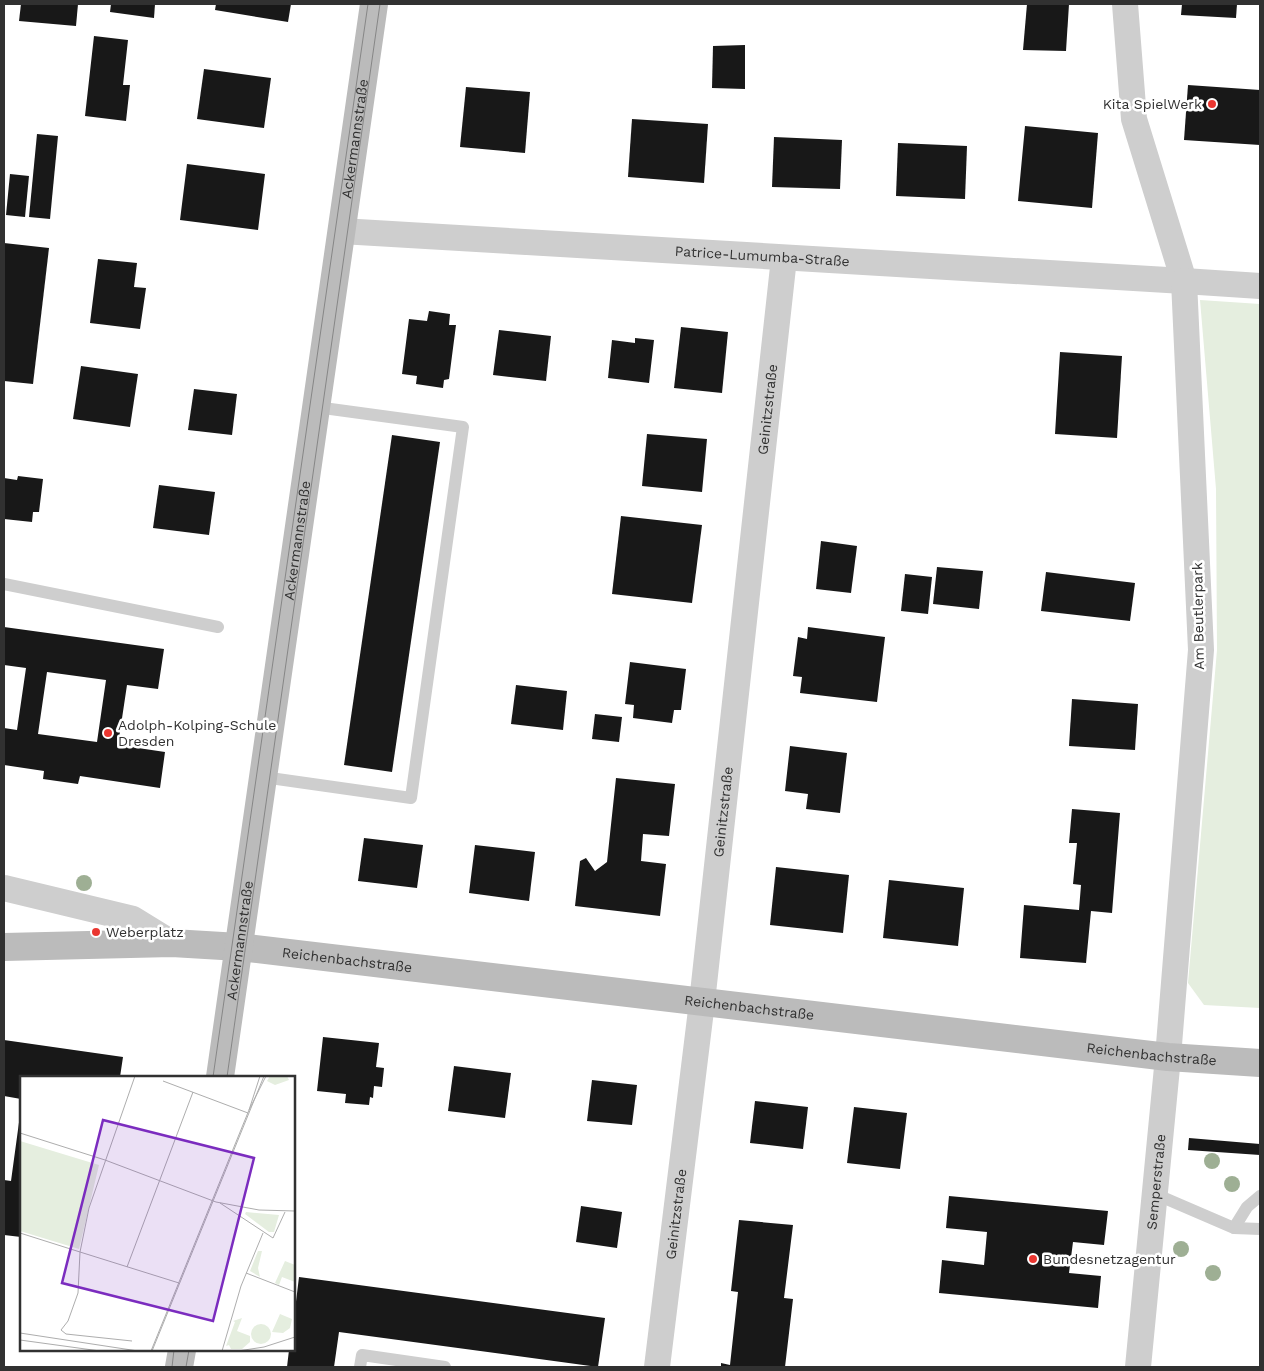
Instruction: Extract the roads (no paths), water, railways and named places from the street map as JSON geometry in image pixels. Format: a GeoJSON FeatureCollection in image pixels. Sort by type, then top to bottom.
{"type":"FeatureCollection","features":[{"type":"Feature","properties":{"kind":"street","name":"Ackermannstraße"},"geometry":{"type":"LineString","coordinates":[[220,1076],[374,4]]}},
{"type":"Feature","properties":{"kind":"street","name":"Am Beutlerpark"},"geometry":{"type":"LineString","coordinates":[[1125,4],[1134,119],[1184,281],[1201,650],[1168,1057]]}},
{"type":"Feature","properties":{"kind":"street","name":"Patrice-Lumumba-Straße"},"geometry":{"type":"LineString","coordinates":[[341,231],[1184,281]]}},
{"type":"Feature","properties":{"kind":"street","name":"Geinitzstraße"},"geometry":{"type":"LineString","coordinates":[[657,1367],[702,1002],[784,258]]}},
{"type":"Feature","properties":{"kind":"street"},"geometry":{"type":"LineString","coordinates":[[1184,281],[1260,286]]}},
{"type":"Feature","properties":{"kind":"street"},"geometry":{"type":"LineString","coordinates":[[4,888],[132,919],[172,943]]}},
{"type":"Feature","properties":{"kind":"street"},"geometry":{"type":"LineString","coordinates":[[4,947],[172,943],[239,947]]}},
{"type":"Feature","properties":{"kind":"street","name":"Reichenbachstraße"},"geometry":{"type":"LineString","coordinates":[[239,947],[1168,1057],[1260,1063]]}},
{"type":"Feature","properties":{"kind":"street","name":"Semperstraße"},"geometry":{"type":"LineString","coordinates":[[1138,1367],[1168,1057]]}},
{"type":"Feature","properties":{"kind":"street"},"geometry":{"type":"LineString","coordinates":[[179,1367],[182,1351]]}},
{"type":"Feature","properties":{"kind":"lane"},"geometry":{"type":"LineString","coordinates":[[263,777],[411,798],[463,427],[316,407]]}},
{"type":"Feature","properties":{"kind":"lane"},"geometry":{"type":"LineString","coordinates":[[4,584],[218,627]]}},
{"type":"Feature","properties":{"kind":"lane"},"geometry":{"type":"LineString","coordinates":[[1154,1194],[1234,1228],[1260,1229]]}},
{"type":"Feature","properties":{"kind":"lane"},"geometry":{"type":"LineString","coordinates":[[1234,1228],[1247,1207],[1260,1196]]}},
{"type":"Feature","properties":{"kind":"lane"},"geometry":{"type":"LineString","coordinates":[[360,1367],[362,1355],[445,1367]]}},
{"type":"Feature","properties":{"kind":"tram line"},"geometry":{"type":"LineString","coordinates":[[213,1076],[368,4]]}},
{"type":"Feature","properties":{"kind":"tram line"},"geometry":{"type":"LineString","coordinates":[[227,1076],[380,4]]}},
{"type":"Feature","properties":{"kind":"tram line"},"geometry":{"type":"LineString","coordinates":[[172,1367],[174,1351]]}},
{"type":"Feature","properties":{"kind":"tram line"},"geometry":{"type":"LineString","coordinates":[[186,1367],[189,1351]]}},
{"type":"Feature","properties":{"kind":"place","name":"Kita SpielWerk"},"geometry":{"type":"Point","coordinates":[1212,104]}},
{"type":"Feature","properties":{"kind":"place","name":"Adolph-Kolping-Schule Dresden"},"geometry":{"type":"Point","coordinates":[108,733]}},
{"type":"Feature","properties":{"kind":"place","name":"Weberplatz"},"geometry":{"type":"Point","coordinates":[96,932]}},
{"type":"Feature","properties":{"kind":"place","name":"Bundesnetzagentur"},"geometry":{"type":"Point","coordinates":[1033,1259]}}]}
